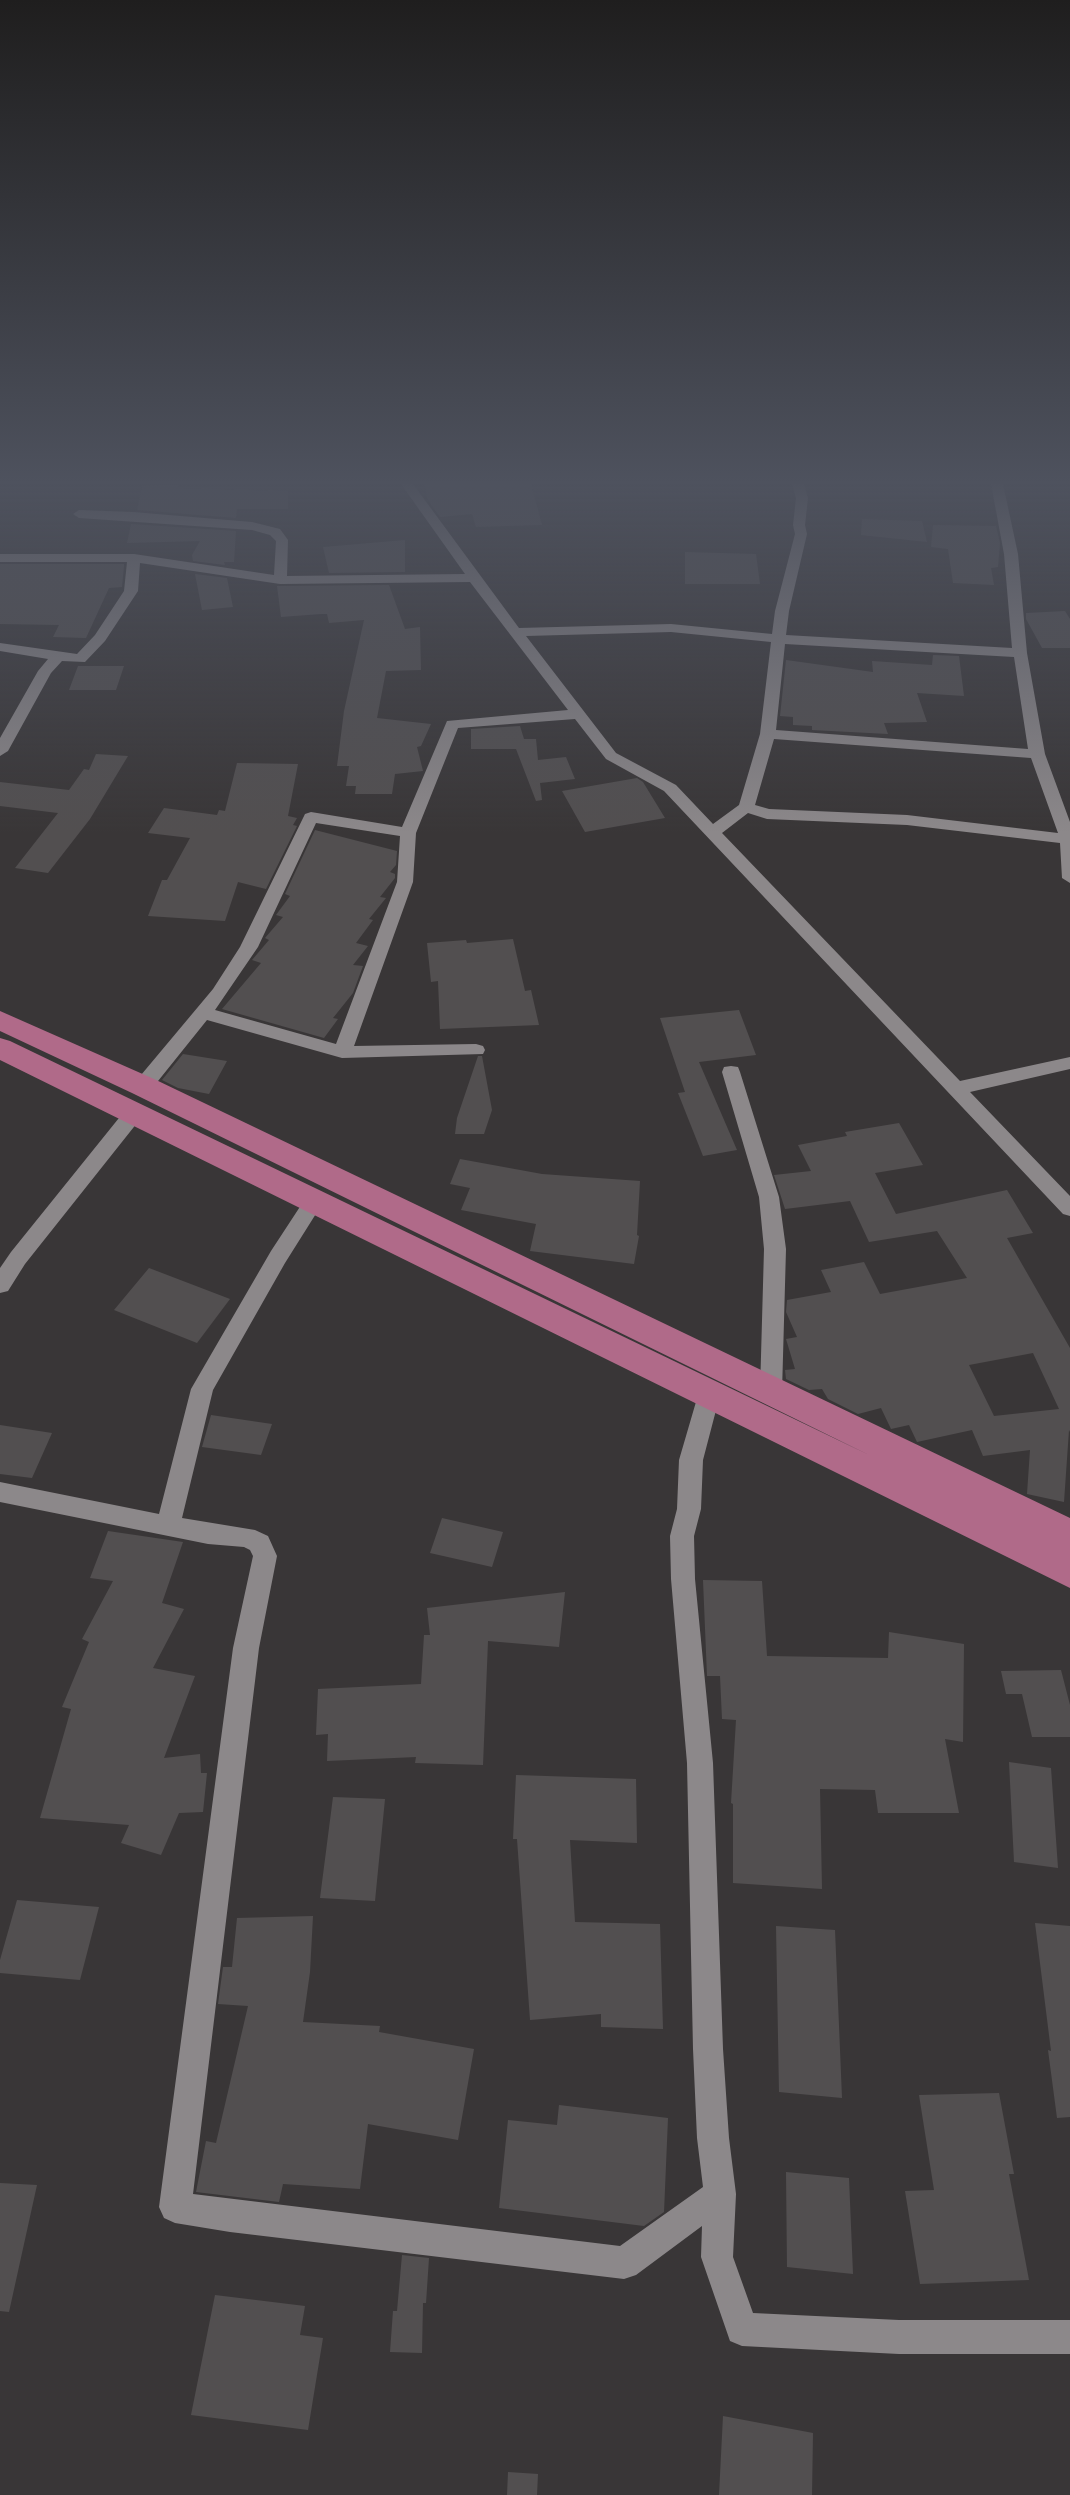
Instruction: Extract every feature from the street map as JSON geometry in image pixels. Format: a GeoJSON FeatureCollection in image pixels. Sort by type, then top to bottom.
{"type":"FeatureCollection","features":[{"type":"Feature","properties":{"kind":"main road"},"geometry":{"type":"LineString","coordinates":[[0,1020],[314,1201],[1070,1571]]}},
{"type":"Feature","properties":{"kind":"main road"},"geometry":{"type":"LineString","coordinates":[[0,1048],[138,1099],[771,1392],[1070,1536]]}},
{"type":"Feature","properties":{"kind":"street"},"geometry":{"type":"LineString","coordinates":[[0,647],[80,659],[100,638],[125,600]]}},
{"type":"Feature","properties":{"kind":"street"},"geometry":{"type":"LineString","coordinates":[[491,600],[611,756],[670,788],[1070,1209]]}},
{"type":"Feature","properties":{"kind":"street"},"geometry":{"type":"LineString","coordinates":[[712,833],[746,807],[768,734],[785,600]]}},
{"type":"Feature","properties":{"kind":"street"},"geometry":{"type":"LineString","coordinates":[[1015,600],[1020,652],[1037,754],[1069,839],[1070,878]]}},
{"type":"Feature","properties":{"kind":"street"},"geometry":{"type":"LineString","coordinates":[[516,632],[671,628],[779,639],[1020,652]]}},
{"type":"Feature","properties":{"kind":"street"},"geometry":{"type":"LineString","coordinates":[[0,751],[45,671],[59,655]]}},
{"type":"Feature","properties":{"kind":"street"},"geometry":{"type":"LineString","coordinates":[[342,1052],[405,882],[408,833],[452,724],[578,714]]}},
{"type":"Feature","properties":{"kind":"street"},"geometry":{"type":"LineString","coordinates":[[768,734],[1037,754]]}},
{"type":"Feature","properties":{"kind":"street"},"geometry":{"type":"LineString","coordinates":[[746,807],[767,814],[907,820],[1069,839]]}},
{"type":"Feature","properties":{"kind":"street"},"geometry":{"type":"LineString","coordinates":[[0,1285],[249,946],[311,817],[408,833]]}},
{"type":"Feature","properties":{"kind":"street"},"geometry":{"type":"LineString","coordinates":[[202,1012],[342,1052],[476,1050]]}},
{"type":"Feature","properties":{"kind":"street"},"geometry":{"type":"LineString","coordinates":[[955,1089],[1070,1063]]}},
{"type":"Feature","properties":{"kind":"street"},"geometry":{"type":"LineString","coordinates":[[731,1072],[769,1197],[775,1249],[771,1392]]}},
{"type":"Feature","properties":{"kind":"street"},"geometry":{"type":"LineString","coordinates":[[168,1526],[202,1389],[278,1257],[314,1201]]}},
{"type":"Feature","properties":{"kind":"street"},"geometry":{"type":"LineString","coordinates":[[709,1395],[691,1460],[689,1509],[682,1536],[683,1579],[700,1763],[708,2049],[713,2138],[720,2194],[717,2257],[742,2329],[899,2337],[1070,2337]]}},
{"type":"Feature","properties":{"kind":"street"},"geometry":{"type":"LineString","coordinates":[[0,1492],[208,1534],[246,1537],[259,1543],[265,1556],[246,1648],[176,2207],[230,2216],[624,2263],[720,2194]]}},
{"type":"Feature","properties":{"kind":"building"},"geometry":{"type":"Polygon","coordinates":[[[0,600],[103,600],[86,638],[53,637],[59,625],[0,624],[0,600]]]}},
{"type":"Feature","properties":{"kind":"building"},"geometry":{"type":"Polygon","coordinates":[[[200,600],[232,600],[233,607],[202,610],[200,600]]]}},
{"type":"Feature","properties":{"kind":"building"},"geometry":{"type":"Polygon","coordinates":[[[279,600],[395,600],[405,629],[420,627],[421,670],[386,671],[377,718],[431,724],[421,746],[417,747],[423,771],[395,774],[392,794],[355,794],[356,786],[346,786],[349,766],[337,766],[344,711],[364,620],[329,623],[327,614],[281,617],[279,600]]]}},
{"type":"Feature","properties":{"kind":"building"},"geometry":{"type":"Polygon","coordinates":[[[1065,611],[1070,619],[1070,648],[1042,648],[1026,619],[1026,613],[1065,611]]]}},
{"type":"Feature","properties":{"kind":"building"},"geometry":{"type":"Polygon","coordinates":[[[933,655],[959,656],[964,696],[917,693],[927,722],[884,723],[888,734],[812,730],[812,726],[793,725],[793,717],[780,716],[786,660],[873,672],[872,661],[932,665],[933,655]]]}},
{"type":"Feature","properties":{"kind":"building"},"geometry":{"type":"Polygon","coordinates":[[[78,666],[124,666],[116,690],[69,690],[78,666]]]}},
{"type":"Feature","properties":{"kind":"building"},"geometry":{"type":"Polygon","coordinates":[[[520,726],[524,739],[536,739],[538,760],[566,757],[575,779],[540,783],[542,800],[536,801],[516,749],[471,749],[471,729],[520,726]]]}},
{"type":"Feature","properties":{"kind":"building"},"geometry":{"type":"Polygon","coordinates":[[[96,754],[128,756],[90,819],[48,873],[15,868],[58,813],[0,806],[0,782],[69,790],[84,769],[89,770],[96,754]]]}},
{"type":"Feature","properties":{"kind":"building"},"geometry":{"type":"Polygon","coordinates":[[[237,763],[298,764],[288,816],[297,818],[293,825],[297,826],[266,889],[238,882],[225,921],[148,916],[162,880],[167,880],[190,838],[148,833],[164,808],[217,815],[219,810],[225,811],[237,763]]]}},
{"type":"Feature","properties":{"kind":"building"},"geometry":{"type":"Polygon","coordinates":[[[637,778],[643,782],[665,818],[585,832],[562,791],[637,778]]]}},
{"type":"Feature","properties":{"kind":"building"},"geometry":{"type":"Polygon","coordinates":[[[315,830],[397,851],[396,865],[390,872],[395,874],[395,878],[380,897],[386,898],[369,919],[373,920],[356,943],[368,946],[353,965],[363,966],[353,993],[333,1018],[338,1019],[324,1038],[222,1009],[261,963],[252,960],[269,940],[265,938],[283,917],[276,915],[290,896],[285,894],[315,830]]]}},
{"type":"Feature","properties":{"kind":"building"},"geometry":{"type":"Polygon","coordinates":[[[513,939],[525,991],[531,990],[539,1025],[440,1029],[438,981],[431,982],[427,943],[466,940],[467,943],[513,939]]]}},
{"type":"Feature","properties":{"kind":"building"},"geometry":{"type":"Polygon","coordinates":[[[739,1010],[756,1055],[699,1062],[737,1150],[703,1156],[678,1093],[685,1092],[660,1018],[739,1010]]]}},
{"type":"Feature","properties":{"kind":"building"},"geometry":{"type":"Polygon","coordinates":[[[183,1054],[227,1061],[209,1094],[178,1088],[162,1080],[183,1054]]]}},
{"type":"Feature","properties":{"kind":"building"},"geometry":{"type":"Polygon","coordinates":[[[478,1056],[482,1056],[492,1110],[484,1134],[455,1134],[457,1118],[478,1056]]]}},
{"type":"Feature","properties":{"kind":"building"},"geometry":{"type":"Polygon","coordinates":[[[899,1123],[923,1165],[875,1173],[896,1214],[1007,1190],[1033,1233],[1007,1238],[1070,1348],[1070,1432],[1069,1430],[1064,1502],[1027,1494],[1030,1450],[983,1456],[972,1430],[917,1442],[909,1425],[891,1429],[881,1408],[858,1414],[828,1399],[822,1389],[809,1390],[786,1379],[785,1370],[795,1369],[786,1339],[797,1337],[786,1312],[787,1300],[831,1292],[821,1270],[864,1262],[880,1294],[967,1278],[937,1231],[869,1242],[850,1201],[785,1209],[774,1175],[811,1171],[798,1145],[847,1136],[845,1132],[899,1123]],[[1033,1353],[969,1365],[994,1416],[1059,1409],[1033,1353]]]}},
{"type":"Feature","properties":{"kind":"building"},"geometry":{"type":"Polygon","coordinates":[[[460,1159],[542,1174],[640,1181],[637,1235],[639,1236],[634,1264],[530,1251],[536,1224],[461,1210],[470,1188],[450,1184],[460,1159]]]}},
{"type":"Feature","properties":{"kind":"building"},"geometry":{"type":"Polygon","coordinates":[[[149,1268],[230,1299],[197,1343],[114,1310],[149,1268]]]}},
{"type":"Feature","properties":{"kind":"building"},"geometry":{"type":"Polygon","coordinates":[[[211,1415],[272,1424],[261,1455],[202,1447],[211,1415]]]}},
{"type":"Feature","properties":{"kind":"building"},"geometry":{"type":"Polygon","coordinates":[[[0,1425],[52,1433],[32,1478],[0,1474],[0,1425]]]}},
{"type":"Feature","properties":{"kind":"building"},"geometry":{"type":"Polygon","coordinates":[[[442,1518],[503,1532],[492,1567],[430,1553],[442,1518]]]}},
{"type":"Feature","properties":{"kind":"building"},"geometry":{"type":"Polygon","coordinates":[[[108,1531],[183,1542],[162,1603],[184,1609],[153,1668],[195,1676],[164,1758],[200,1754],[201,1773],[207,1773],[203,1812],[179,1813],[161,1855],[121,1843],[129,1825],[40,1818],[71,1709],[62,1707],[89,1642],[82,1639],[113,1581],[90,1578],[108,1531]]]}},
{"type":"Feature","properties":{"kind":"building"},"geometry":{"type":"Polygon","coordinates":[[[703,1580],[762,1581],[767,1656],[888,1658],[889,1632],[964,1644],[963,1742],[945,1739],[959,1813],[878,1813],[875,1790],[820,1789],[822,1889],[733,1883],[733,1804],[731,1803],[736,1720],[722,1719],[720,1676],[707,1676],[703,1580]]]}},
{"type":"Feature","properties":{"kind":"building"},"geometry":{"type":"Polygon","coordinates":[[[565,1592],[559,1647],[488,1641],[483,1765],[415,1763],[416,1757],[327,1761],[328,1734],[316,1735],[318,1689],[421,1684],[424,1635],[430,1635],[427,1608],[565,1592]]]}},
{"type":"Feature","properties":{"kind":"building"},"geometry":{"type":"Polygon","coordinates":[[[1061,1670],[1070,1705],[1070,1737],[1032,1737],[1022,1694],[1006,1694],[1001,1671],[1061,1670]]]}},
{"type":"Feature","properties":{"kind":"building"},"geometry":{"type":"Polygon","coordinates":[[[1009,1762],[1051,1768],[1058,1868],[1014,1862],[1009,1762]]]}},
{"type":"Feature","properties":{"kind":"building"},"geometry":{"type":"Polygon","coordinates":[[[516,1775],[636,1779],[637,1843],[570,1840],[575,1922],[660,1924],[663,2029],[601,2027],[601,2014],[530,2020],[517,1839],[513,1839],[516,1775]]]}},
{"type":"Feature","properties":{"kind":"building"},"geometry":{"type":"Polygon","coordinates":[[[333,1797],[385,1799],[375,1901],[320,1898],[333,1797]]]}},
{"type":"Feature","properties":{"kind":"building"},"geometry":{"type":"Polygon","coordinates":[[[17,1900],[99,1907],[80,1980],[0,1973],[0,1960],[17,1900]]]}},
{"type":"Feature","properties":{"kind":"building"},"geometry":{"type":"Polygon","coordinates":[[[313,1916],[310,1972],[303,2022],[380,2026],[379,2032],[474,2049],[458,2140],[368,2124],[360,2189],[283,2184],[279,2202],[196,2192],[206,2141],[216,2143],[248,2006],[218,2004],[223,1967],[232,1967],[237,1918],[313,1916]]]}},
{"type":"Feature","properties":{"kind":"building"},"geometry":{"type":"Polygon","coordinates":[[[1035,1923],[1070,1926],[1070,2117],[1057,2118],[1035,1923]]]}},
{"type":"Feature","properties":{"kind":"building"},"geometry":{"type":"Polygon","coordinates":[[[776,1926],[835,1930],[842,2098],[779,2092],[776,1926]]]}},
{"type":"Feature","properties":{"kind":"building"},"geometry":{"type":"Polygon","coordinates":[[[999,2093],[1014,2174],[1009,2174],[1029,2280],[920,2284],[905,2191],[934,2190],[919,2095],[999,2093]]]}},
{"type":"Feature","properties":{"kind":"building"},"geometry":{"type":"Polygon","coordinates":[[[559,2105],[668,2118],[664,2212],[644,2226],[499,2208],[508,2120],[557,2125],[559,2105]]]}},
{"type":"Feature","properties":{"kind":"building"},"geometry":{"type":"Polygon","coordinates":[[[786,2172],[849,2178],[853,2274],[787,2267],[786,2172]]]}},
{"type":"Feature","properties":{"kind":"building"},"geometry":{"type":"Polygon","coordinates":[[[0,2183],[37,2185],[9,2312],[0,2311],[0,2183]]]}},
{"type":"Feature","properties":{"kind":"building"},"geometry":{"type":"Polygon","coordinates":[[[402,2255],[429,2258],[426,2303],[423,2303],[422,2353],[390,2352],[393,2311],[397,2311],[402,2255]]]}},
{"type":"Feature","properties":{"kind":"building"},"geometry":{"type":"Polygon","coordinates":[[[215,2295],[305,2306],[300,2335],[323,2338],[308,2430],[191,2415],[215,2295]]]}},
{"type":"Feature","properties":{"kind":"building"},"geometry":{"type":"Polygon","coordinates":[[[723,2416],[813,2433],[812,2495],[719,2495],[723,2416]]]}},
{"type":"Feature","properties":{"kind":"building"},"geometry":{"type":"Polygon","coordinates":[[[508,2472],[538,2474],[537,2495],[507,2495],[508,2472]]]}}]}
